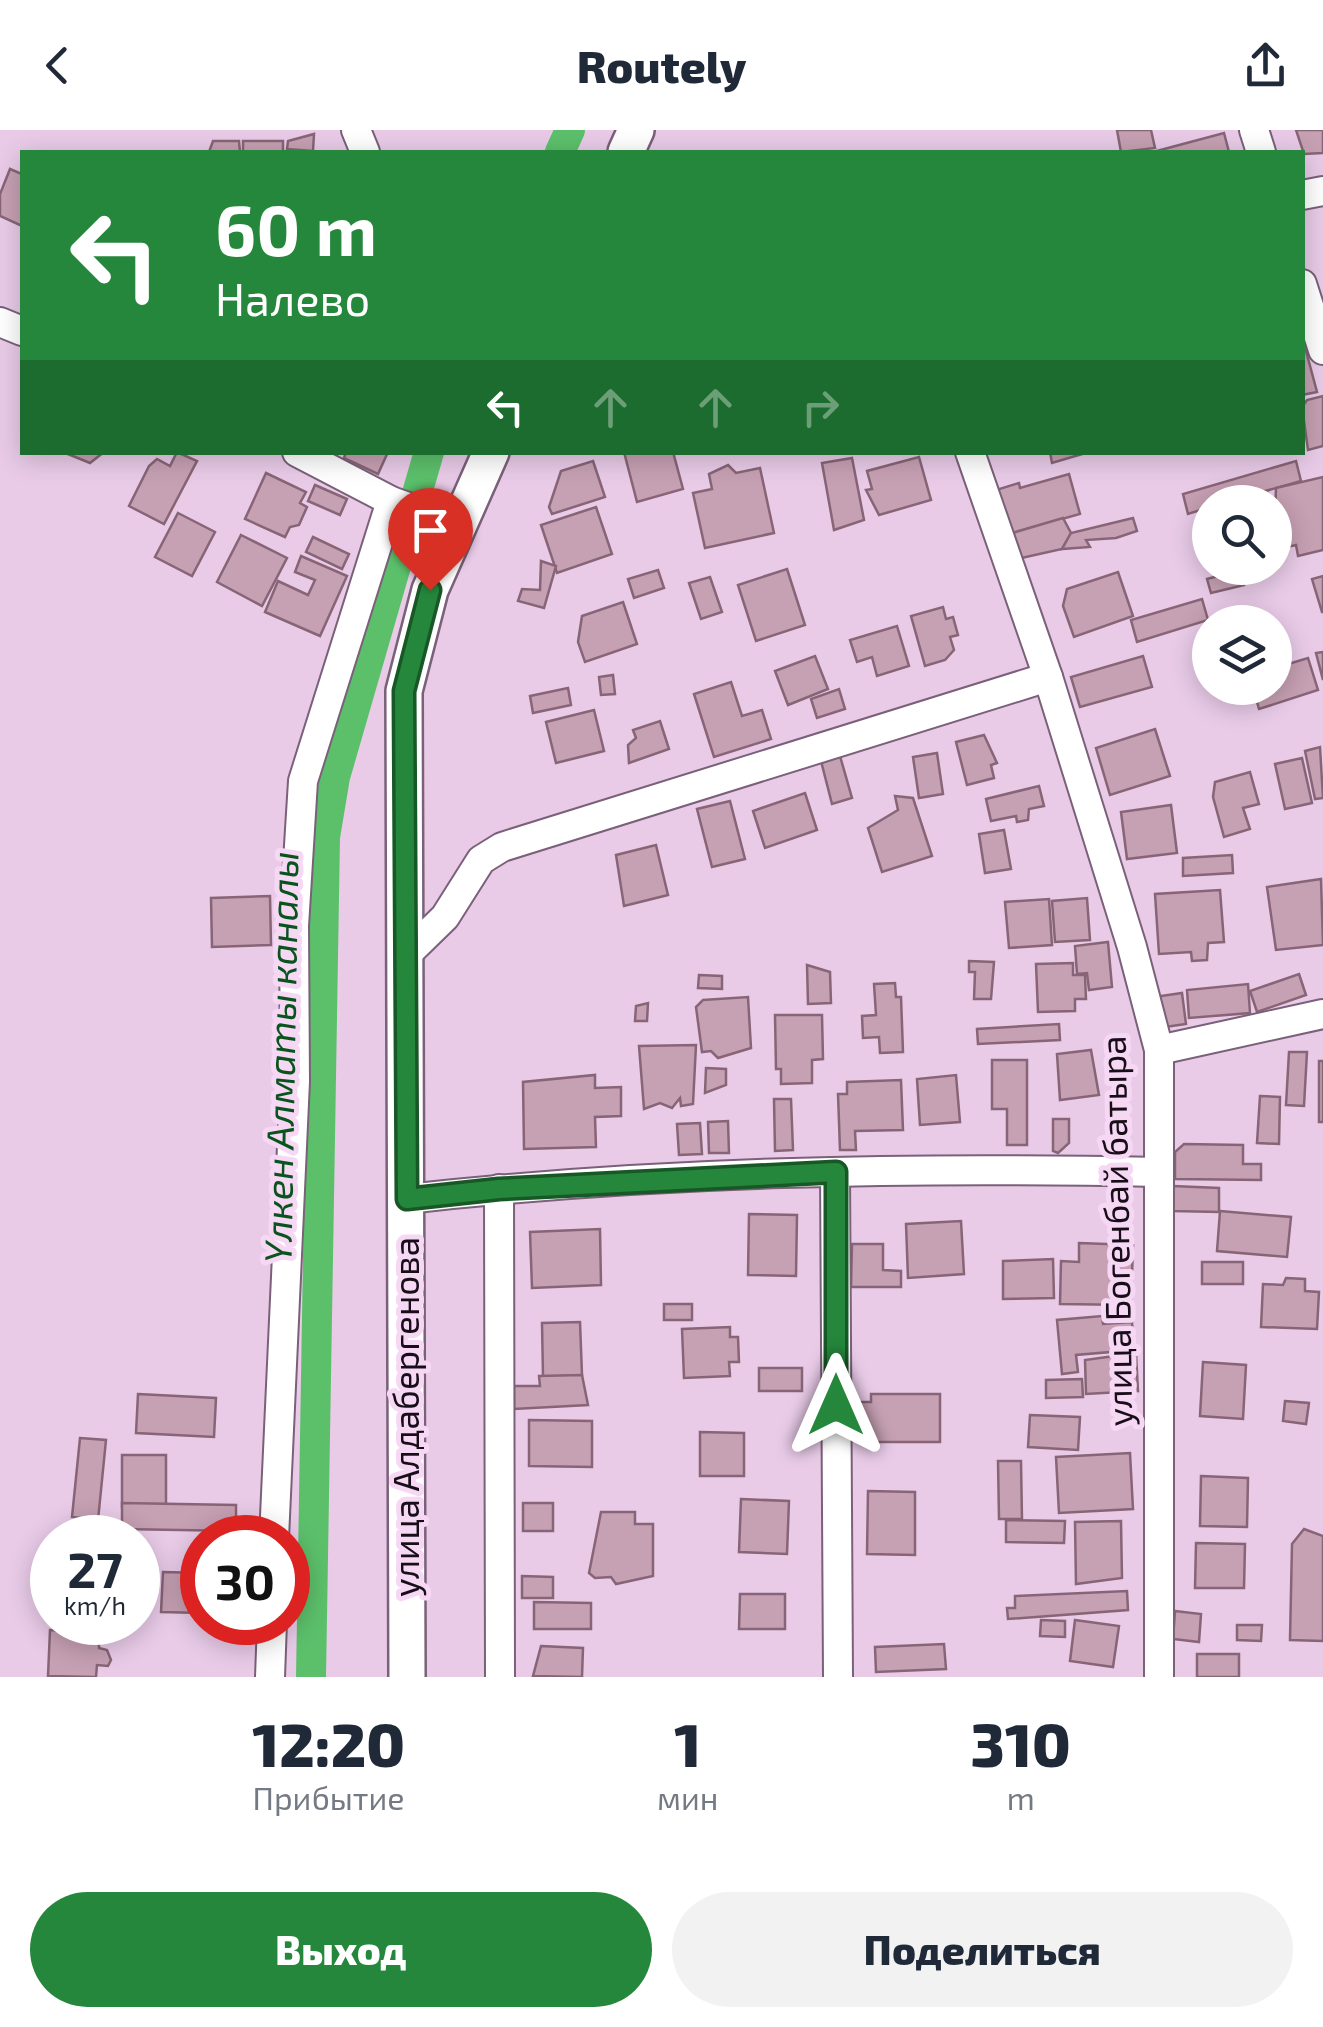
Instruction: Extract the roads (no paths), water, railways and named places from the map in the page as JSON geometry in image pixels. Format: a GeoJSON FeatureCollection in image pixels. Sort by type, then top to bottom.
{"type":"FeatureCollection","features":[{"type":"Feature","properties":{"kind":"main road","name":"улица Алдабергенова"},"geometry":{"type":"LineString","coordinates":[[407,1677],[404,691],[430,590],[491,455]]}},
{"type":"Feature","properties":{"kind":"street"},"geometry":{"type":"LineString","coordinates":[[1305,293],[1323,350]]}},
{"type":"Feature","properties":{"kind":"street"},"geometry":{"type":"LineString","coordinates":[[303,455],[392,502],[459,525]]}},
{"type":"Feature","properties":{"kind":"street","name":"улица Богенбай батыра"},"geometry":{"type":"LineString","coordinates":[[971,455],[1048,677],[1132,947],[1159,1050],[1159,1677]]}},
{"type":"Feature","properties":{"kind":"street"},"geometry":{"type":"LineString","coordinates":[[275,1515],[295,1082],[294,926],[303,781],[392,502]]}},
{"type":"Feature","properties":{"kind":"street"},"geometry":{"type":"LineString","coordinates":[[405,956],[446,917],[482,860],[502,846],[1048,677]]}},
{"type":"Feature","properties":{"kind":"street"},"geometry":{"type":"LineString","coordinates":[[1159,1050],[1323,1014]]}},
{"type":"Feature","properties":{"kind":"street"},"geometry":{"type":"LineString","coordinates":[[407,1199],[499,1189],[836,1172],[977,1168],[1159,1172]]}},
{"type":"Feature","properties":{"kind":"street"},"geometry":{"type":"LineString","coordinates":[[836,1172],[838,1677]]}},
{"type":"Feature","properties":{"kind":"street"},"geometry":{"type":"LineString","coordinates":[[499,1189],[500,1677]]}},
{"type":"Feature","properties":{"kind":"street"},"geometry":{"type":"LineString","coordinates":[[270,1677],[271,1645]]}},
{"type":"Feature","properties":{"kind":"waterway","name":"Үлкен Алматы каналы"},"geometry":{"type":"LineString","coordinates":[[561,150],[570,130]]}},
{"type":"Feature","properties":{"kind":"waterway","name":"Үлкен Алматы каналы"},"geometry":{"type":"LineString","coordinates":[[311,1677],[325,837],[335,777],[428,455]]}}]}
